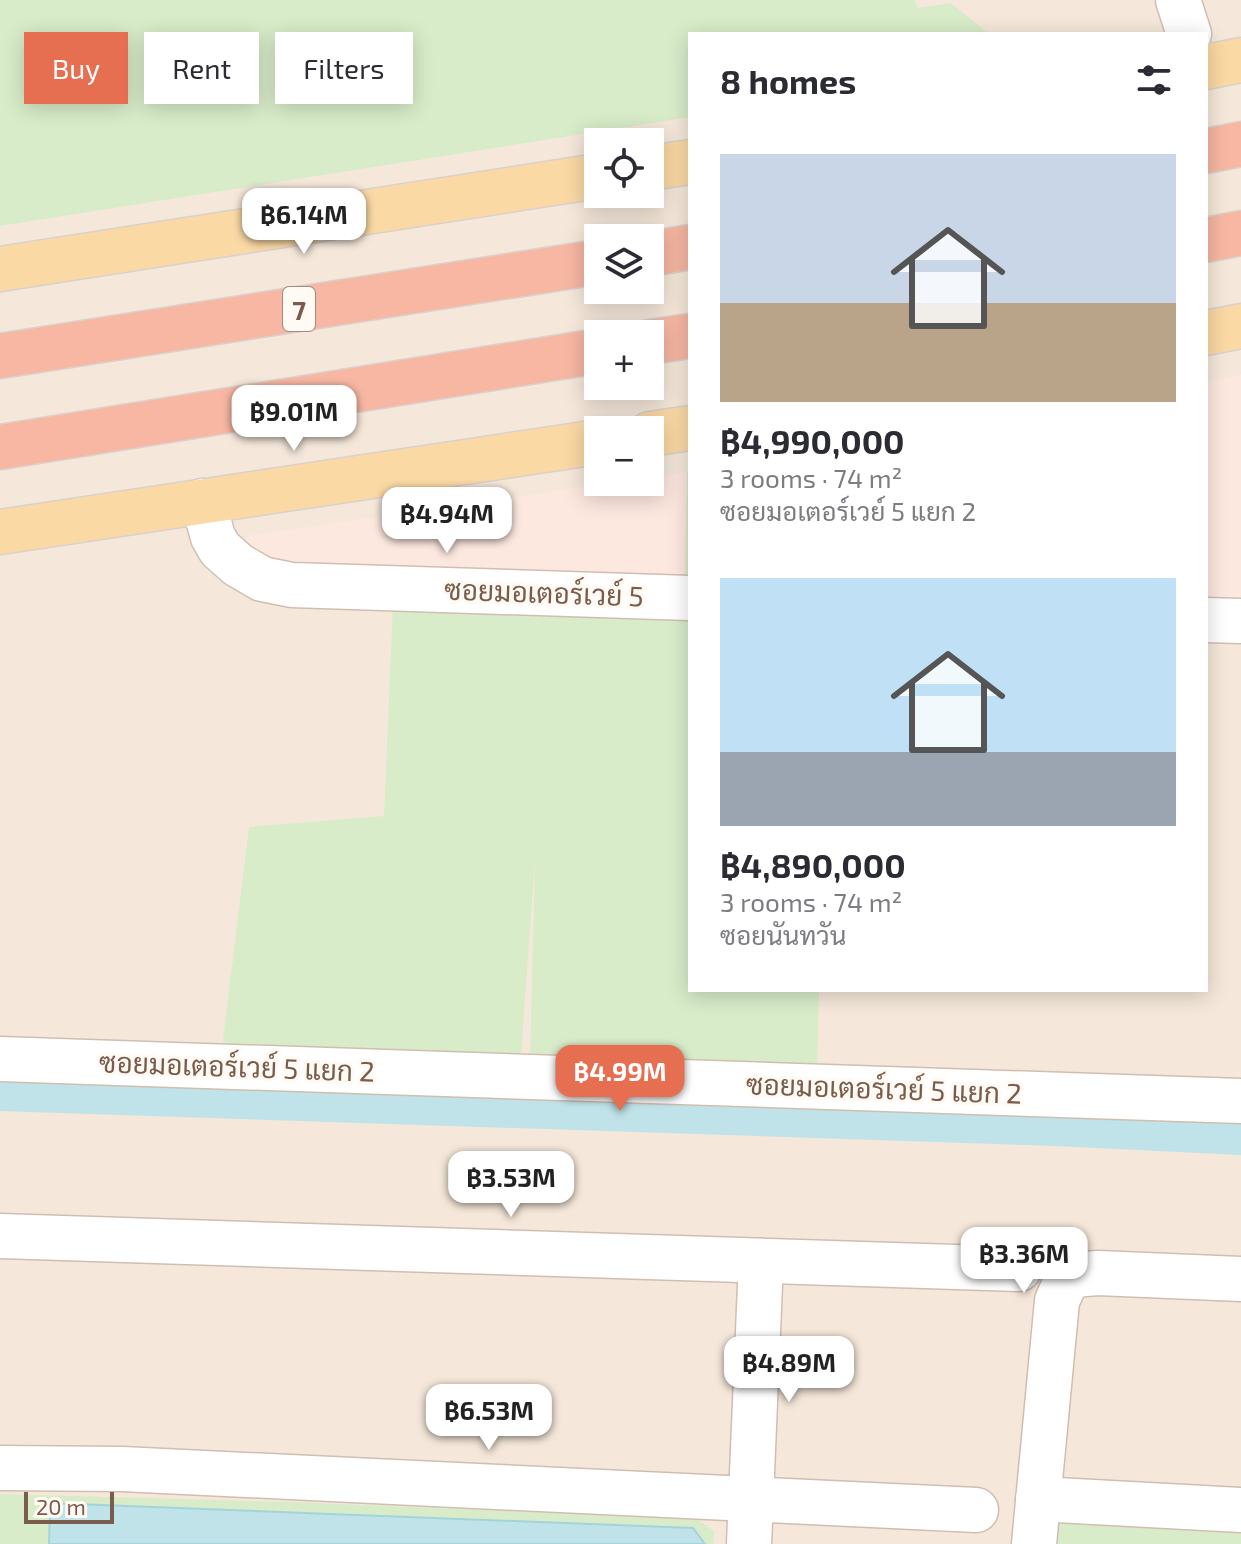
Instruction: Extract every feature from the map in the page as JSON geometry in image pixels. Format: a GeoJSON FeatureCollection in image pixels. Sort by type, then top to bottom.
{"type":"FeatureCollection","features":[{"type":"Feature","properties":{"kind":"highway"},"geometry":{"type":"LineString","coordinates":[[1208,151],[1241,144]]}},
{"type":"Feature","properties":{"kind":"highway"},"geometry":{"type":"LineString","coordinates":[[1208,240],[1241,233]]}},
{"type":"Feature","properties":{"kind":"highway"},"geometry":{"type":"LineString","coordinates":[[664,252],[688,247]]}},
{"type":"Feature","properties":{"kind":"highway","name":"7"},"geometry":{"type":"LineString","coordinates":[[0,356],[584,264]]}},
{"type":"Feature","properties":{"kind":"highway"},"geometry":{"type":"LineString","coordinates":[[664,340],[688,336]]}},
{"type":"Feature","properties":{"kind":"highway"},"geometry":{"type":"LineString","coordinates":[[0,447],[584,353]]}},
{"type":"Feature","properties":{"kind":"main road"},"geometry":{"type":"LineString","coordinates":[[1208,67],[1241,60]]}},
{"type":"Feature","properties":{"kind":"main road"},"geometry":{"type":"LineString","coordinates":[[664,166],[688,162]]}},
{"type":"Feature","properties":{"kind":"main road"},"geometry":{"type":"LineString","coordinates":[[0,269],[584,178]]}},
{"type":"Feature","properties":{"kind":"main road"},"geometry":{"type":"LineString","coordinates":[[1208,333],[1241,326]]}},
{"type":"Feature","properties":{"kind":"main road"},"geometry":{"type":"LineString","coordinates":[[664,432],[688,428]]}},
{"type":"Feature","properties":{"kind":"main road"},"geometry":{"type":"LineString","coordinates":[[0,532],[584,444]]}},
{"type":"Feature","properties":{"kind":"street","name":"ซอยมอเตอร์เวย์ 5"},"geometry":{"type":"LineString","coordinates":[[203,501],[213,537],[220,549],[238,565],[262,579],[292,585],[688,598]]}},
{"type":"Feature","properties":{"kind":"street"},"geometry":{"type":"LineString","coordinates":[[1208,620],[1241,621]]}},
{"type":"Feature","properties":{"kind":"street","name":"ซอยมอเตอร์เวย์ 5 แยก 2"},"geometry":{"type":"LineString","coordinates":[[0,1059],[1241,1101]]}},
{"type":"Feature","properties":{"kind":"street"},"geometry":{"type":"LineString","coordinates":[[0,1236],[1019,1269]]}},
{"type":"Feature","properties":{"kind":"street"},"geometry":{"type":"LineString","coordinates":[[749,1544],[761,1261]]}},
{"type":"Feature","properties":{"kind":"street"},"geometry":{"type":"LineString","coordinates":[[1034,1544],[1057,1301],[1064,1285],[1073,1275],[1098,1273],[1241,1279]]}},
{"type":"Feature","properties":{"kind":"street"},"geometry":{"type":"LineString","coordinates":[[0,1468],[122,1469],[976,1510]]}},
{"type":"Feature","properties":{"kind":"street"},"geometry":{"type":"LineString","coordinates":[[1038,1499],[1241,1510]]}},
{"type":"Feature","properties":{"kind":"shaded area"},"geometry":{"type":"Polygon","coordinates":[[[0,0],[1241,0],[1241,1544],[0,1544],[0,0]]]}},
{"type":"Feature","properties":{"kind":"shaded area"},"geometry":{"type":"Polygon","coordinates":[[[1241,375],[1241,606],[1208,605],[1208,382],[1241,375]]]}},
{"type":"Feature","properties":{"kind":"shaded area"},"geometry":{"type":"Polygon","coordinates":[[[687,472],[685,583],[277,571],[249,551],[247,536],[584,487],[584,496],[664,496],[664,476],[687,472]]]}},
{"type":"Feature","properties":{"kind":"green space"},"geometry":{"type":"Polygon","coordinates":[[[0,0],[915,0],[917,8],[951,3],[987,32],[688,32],[688,117],[620,128],[584,128],[584,134],[0,226],[0,0]]]}},
{"type":"Feature","properties":{"kind":"green space"},"geometry":{"type":"Polygon","coordinates":[[[687,472],[688,472],[688,584],[685,583],[687,472]]]}},
{"type":"Feature","properties":{"kind":"green space"},"geometry":{"type":"Polygon","coordinates":[[[393,605],[688,616],[688,992],[819,992],[817,1066],[530,1061],[535,860],[521,1055],[222,1048],[249,827],[384,816],[393,605]]]}},
{"type":"Feature","properties":{"kind":"green space"},"geometry":{"type":"Polygon","coordinates":[[[0,1494],[293,1502],[697,1519],[714,1531],[713,1544],[0,1544],[0,1494]]]}},
{"type":"Feature","properties":{"kind":"green space"},"geometry":{"type":"Polygon","coordinates":[[[1071,1516],[1241,1526],[1241,1544],[1045,1544],[1045,1539],[1071,1516]]]}},
{"type":"Feature","properties":{"kind":"water"},"geometry":{"type":"Polygon","coordinates":[[[50,1503],[693,1528],[705,1544],[49,1544],[50,1503]]]}},
{"type":"Feature","properties":{"kind":"waterway"},"geometry":{"type":"LineString","coordinates":[[0,1095],[1055,1130],[1241,1139]]}}]}
